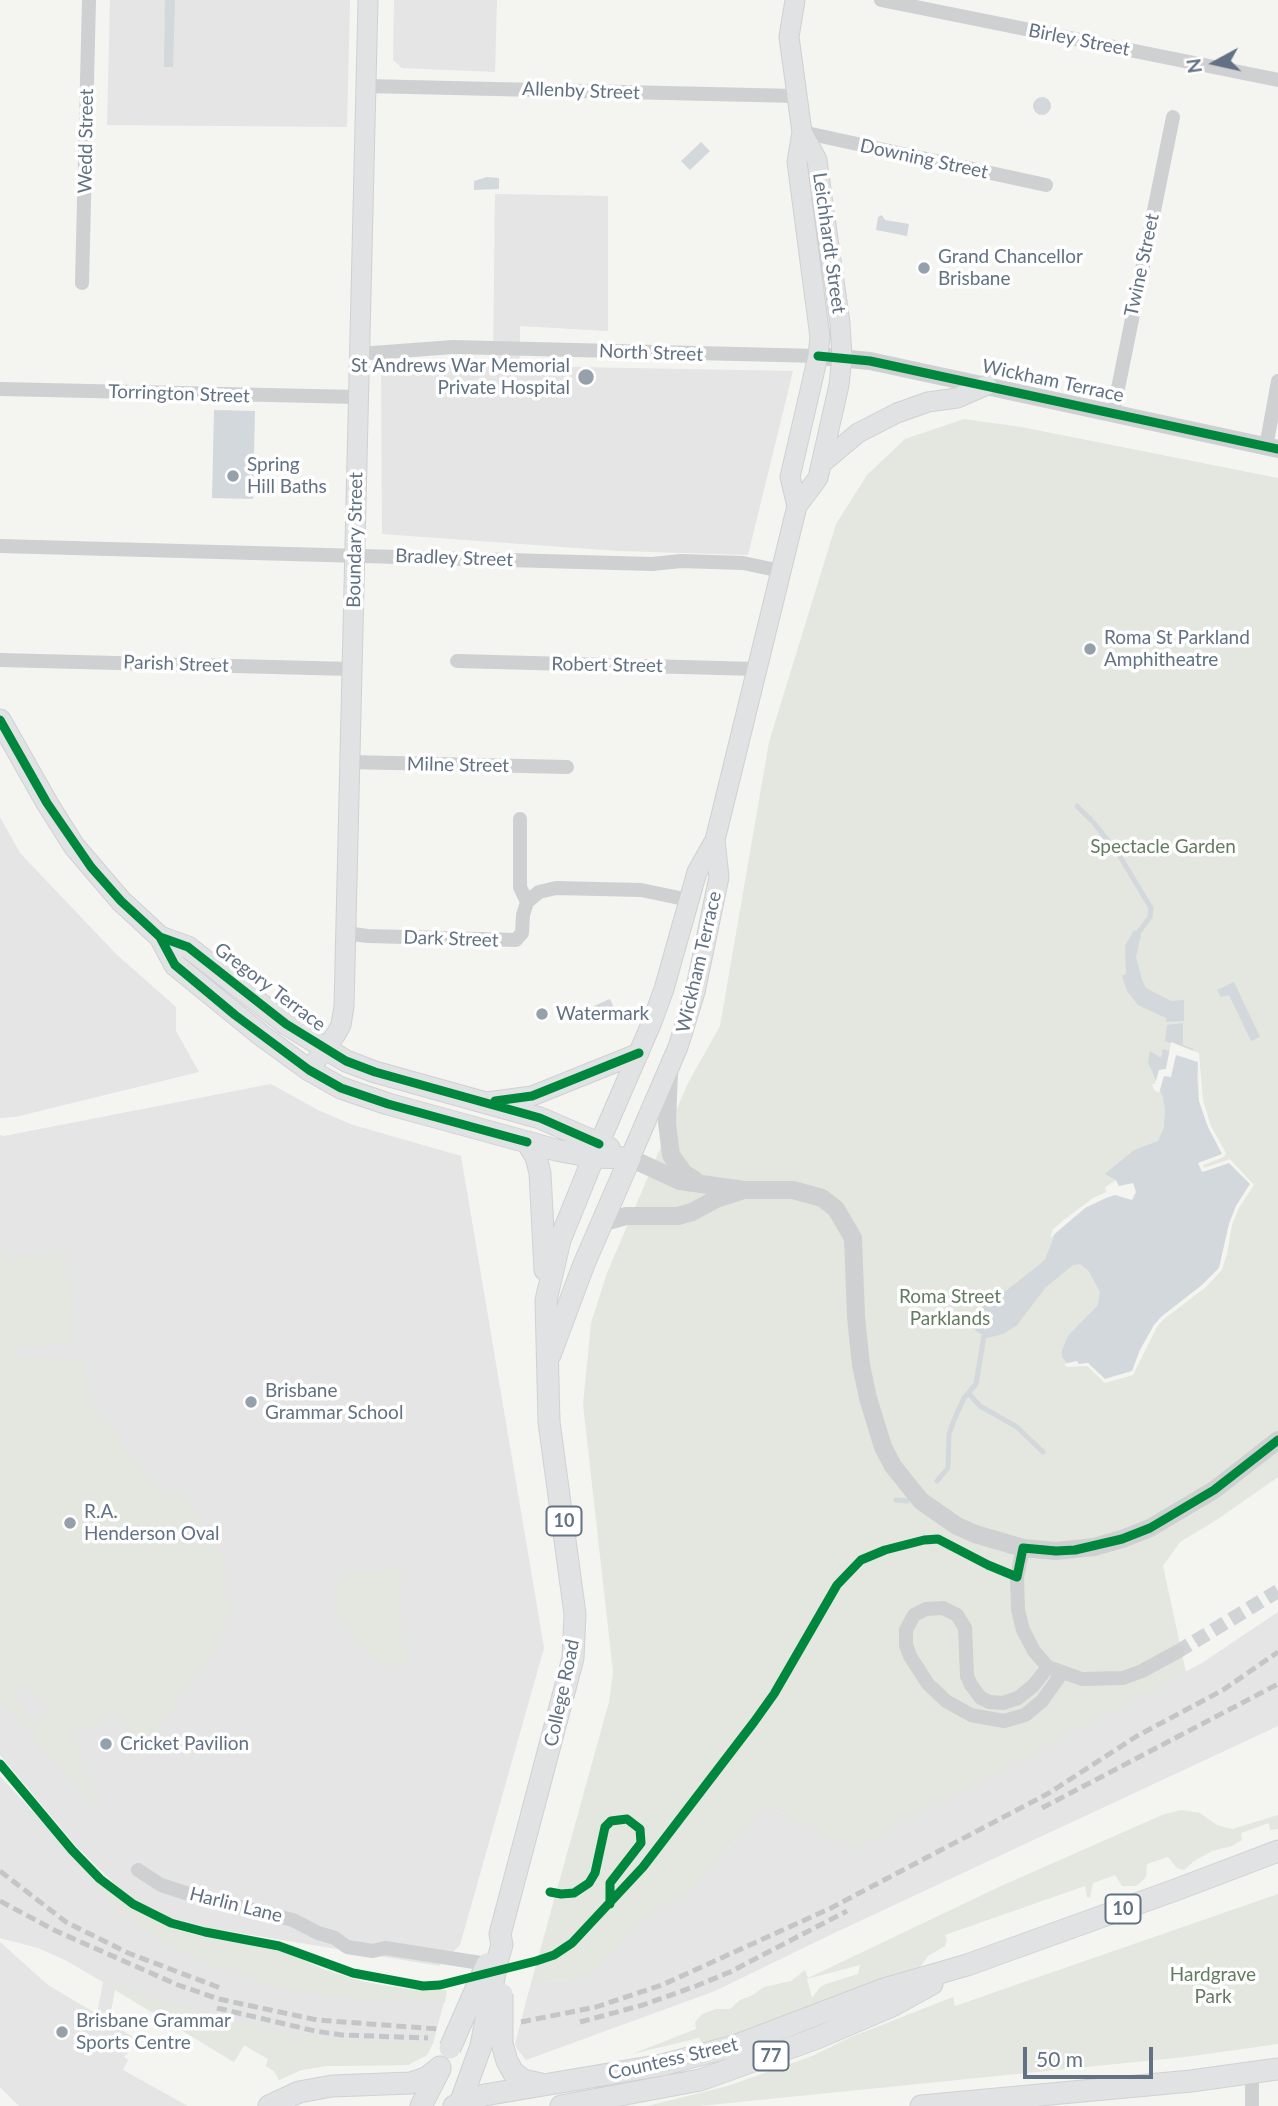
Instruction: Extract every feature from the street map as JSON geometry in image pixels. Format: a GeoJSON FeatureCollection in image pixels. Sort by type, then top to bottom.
{"type":"FeatureCollection","features":[{"type":"Feature","properties":{"kind":"main road","name":"Boundary Street"},"geometry":{"type":"LineString","coordinates":[[309,1070],[341,1025],[343,1014],[368,0]]}},
{"type":"Feature","properties":{"kind":"main road","name":"Leichhardt Street"},"geometry":{"type":"LineString","coordinates":[[795,0],[789,37],[796,96],[802,132],[817,160],[840,323],[842,357]]}},
{"type":"Feature","properties":{"kind":"main road","name":"Leichhardt Street"},"geometry":{"type":"LineString","coordinates":[[802,132],[797,162],[820,328],[818,356]]}},
{"type":"Feature","properties":{"kind":"main road","name":"Wickham Terrace"},"geometry":{"type":"LineString","coordinates":[[797,506],[790,477],[818,356]]}},
{"type":"Feature","properties":{"kind":"main road","name":"Wickham Terrace"},"geometry":{"type":"LineString","coordinates":[[596,1150],[664,989],[696,872],[715,840],[797,506],[818,478],[839,385],[842,357]]}},
{"type":"Feature","properties":{"kind":"main road"},"geometry":{"type":"LineString","coordinates":[[821,464],[858,433],[897,413],[928,402],[957,398],[987,384]]}},
{"type":"Feature","properties":{"kind":"main road","name":"Gregory Terrace"},"geometry":{"type":"LineString","coordinates":[[0,720],[74,846],[121,901],[160,937],[175,965],[309,1070],[341,1088],[388,1104],[563,1152],[596,1150],[630,1157]]}},
{"type":"Feature","properties":{"kind":"main road","name":"Wickham Terrace"},"geometry":{"type":"LineString","coordinates":[[630,1157],[669,1068],[695,992],[719,877],[715,840]]}},
{"type":"Feature","properties":{"kind":"main road","name":"Gregory Terrace"},"geometry":{"type":"LineString","coordinates":[[160,937],[188,947],[286,1024],[325,1049],[375,1072],[540,1118],[596,1150]]}},
{"type":"Feature","properties":{"kind":"main road"},"geometry":{"type":"LineString","coordinates":[[485,1103],[532,1096],[639,1053]]}},
{"type":"Feature","properties":{"kind":"main road","name":"10"},"geometry":{"type":"LineString","coordinates":[[527,1142],[536,1157],[540,1173],[546,1300]]}},
{"type":"Feature","properties":{"kind":"main road","name":"College Road"},"geometry":{"type":"LineString","coordinates":[[421,2106],[498,1953],[573,1658],[574,1591],[549,1422],[546,1300],[560,1240],[596,1150]]}},
{"type":"Feature","properties":{"kind":"main road","name":"College Road"},"geometry":{"type":"LineString","coordinates":[[547,1363],[601,1223],[630,1157]]}},
{"type":"Feature","properties":{"kind":"main road","name":"Countess Street"},"geometry":{"type":"LineString","coordinates":[[458,2105],[484,2095],[637,2070],[737,2045],[884,1989],[967,1965],[1278,1851]]}},
{"type":"Feature","properties":{"kind":"main road"},"geometry":{"type":"LineString","coordinates":[[498,1953],[491,2045],[523,2080],[534,2084],[547,2084]]}},
{"type":"Feature","properties":{"kind":"main road","name":"Countess Street"},"geometry":{"type":"LineString","coordinates":[[561,2106],[701,2080],[761,2060],[892,2006],[967,1965]]}},
{"type":"Feature","properties":{"kind":"main road","name":"10"},"geometry":{"type":"LineString","coordinates":[[458,2105],[491,2045]]}},
{"type":"Feature","properties":{"kind":"main road"},"geometry":{"type":"LineString","coordinates":[[269,2106],[299,2092],[332,2086],[411,2083],[426,2078],[445,2058]]}},
{"type":"Feature","properties":{"kind":"main road"},"geometry":{"type":"LineString","coordinates":[[920,2106],[1086,2098],[1278,2069]]}},
{"type":"Feature","properties":{"kind":"street","name":"Wedd Street"},"geometry":{"type":"LineString","coordinates":[[82,283],[89,0]]}},
{"type":"Feature","properties":{"kind":"street","name":"Birley Street"},"geometry":{"type":"LineString","coordinates":[[881,0],[1278,80]]}},
{"type":"Feature","properties":{"kind":"street","name":"Allenby Street"},"geometry":{"type":"LineString","coordinates":[[366,86],[796,96]]}},
{"type":"Feature","properties":{"kind":"street","name":"Twine Street"},"geometry":{"type":"LineString","coordinates":[[1113,412],[1173,117]]}},
{"type":"Feature","properties":{"kind":"street","name":"Downing Street"},"geometry":{"type":"LineString","coordinates":[[802,132],[1046,185]]}},
{"type":"Feature","properties":{"kind":"street","name":"North Street"},"geometry":{"type":"LineString","coordinates":[[359,354],[453,347],[818,356]]}},
{"type":"Feature","properties":{"kind":"street","name":"Wickham Terrace"},"geometry":{"type":"LineString","coordinates":[[818,356],[842,357],[987,384],[1272,448]]}},
{"type":"Feature","properties":{"kind":"street"},"geometry":{"type":"LineString","coordinates":[[1272,448],[1278,381]]}},
{"type":"Feature","properties":{"kind":"street","name":"Torrington Street"},"geometry":{"type":"LineString","coordinates":[[0,389],[358,397]]}},
{"type":"Feature","properties":{"kind":"street","name":"Bradley Street"},"geometry":{"type":"LineString","coordinates":[[0,546],[652,564],[681,561],[743,563],[781,571]]}},
{"type":"Feature","properties":{"kind":"street","name":"Parish Street"},"geometry":{"type":"LineString","coordinates":[[0,660],[351,669]]}},
{"type":"Feature","properties":{"kind":"street","name":"Robert Street"},"geometry":{"type":"LineString","coordinates":[[457,661],[757,669]]}},
{"type":"Feature","properties":{"kind":"street","name":"Milne Street"},"geometry":{"type":"LineString","coordinates":[[349,762],[567,767]]}},
{"type":"Feature","properties":{"kind":"street","name":"Dark Street"},"geometry":{"type":"LineString","coordinates":[[345,933],[507,941],[521,936],[527,902],[520,887],[520,819]]}},
{"type":"Feature","properties":{"kind":"street"},"geometry":{"type":"LineString","coordinates":[[527,902],[539,892],[556,888],[641,890],[689,900]]}},
{"type":"Feature","properties":{"kind":"street"},"geometry":{"type":"LineString","coordinates":[[669,1068],[667,1123],[671,1155],[684,1173],[705,1184]]}},
{"type":"Feature","properties":{"kind":"street"},"geometry":{"type":"LineString","coordinates":[[630,1157],[680,1181],[744,1190],[793,1190],[822,1198],[836,1209],[853,1238],[861,1365],[876,1426],[892,1466],[921,1502],[975,1534],[1023,1548],[1056,1551],[1074,1550],[1122,1539],[1150,1528],[1214,1490],[1278,1440]]}},
{"type":"Feature","properties":{"kind":"street"},"geometry":{"type":"LineString","coordinates":[[601,1223],[626,1216],[678,1216],[744,1190]]}},
{"type":"Feature","properties":{"kind":"street"},"geometry":{"type":"LineString","coordinates":[[1023,1548],[1017,1577],[1018,1611],[1023,1630],[1034,1651],[1048,1667],[1082,1679],[1123,1678],[1178,1652]]}},
{"type":"Feature","properties":{"kind":"street"},"geometry":{"type":"LineString","coordinates":[[1048,1667],[1033,1686],[1018,1698],[1003,1703],[989,1702],[975,1692],[967,1676],[965,1628],[957,1615],[943,1608],[926,1609],[914,1615],[906,1630],[906,1645],[910,1656],[928,1684],[946,1701],[971,1715],[993,1721],[1018,1718],[1042,1701],[1062,1674]]}},
{"type":"Feature","properties":{"kind":"street","name":"Harlin Lane"},"geometry":{"type":"LineString","coordinates":[[138,1870],[174,1890],[282,1916],[335,1938],[374,1941],[385,1948],[498,1953]]}},
{"type":"Feature","properties":{"kind":"street"},"geometry":{"type":"LineString","coordinates":[[1252,2073],[1252,2106]]}},
{"type":"Feature","properties":{"kind":"shaded area"},"geometry":{"type":"Polygon","coordinates":[[[110,0],[350,0],[347,127],[107,125],[110,0]]]}},
{"type":"Feature","properties":{"kind":"shaded area"},"geometry":{"type":"Polygon","coordinates":[[[165,0],[175,0],[173,67],[164,67],[165,0]]]}},
{"type":"Feature","properties":{"kind":"shaded area"},"geometry":{"type":"Polygon","coordinates":[[[394,0],[497,0],[495,72],[402,68],[393,60],[394,0]]]}},
{"type":"Feature","properties":{"kind":"shaded area"},"geometry":{"type":"Polygon","coordinates":[[[1042,97],[1048,100],[1051,106],[1048,112],[1042,115],[1036,112],[1033,106],[1036,100],[1042,97]]]}},
{"type":"Feature","properties":{"kind":"shaded area"},"geometry":{"type":"Polygon","coordinates":[[[701,142],[710,151],[690,170],[681,161],[701,142]]]}},
{"type":"Feature","properties":{"kind":"shaded area"},"geometry":{"type":"Polygon","coordinates":[[[487,177],[499,178],[499,189],[474,190],[474,181],[487,177]]]}},
{"type":"Feature","properties":{"kind":"shaded area","name":"St Andrews War Memorial Private Hospital"},"geometry":{"type":"Polygon","coordinates":[[[495,194],[608,196],[608,331],[520,326],[520,366],[793,371],[748,555],[619,551],[382,534],[381,364],[493,364],[495,194]]]}},
{"type":"Feature","properties":{"kind":"shaded area"},"geometry":{"type":"Polygon","coordinates":[[[882,215],[885,220],[909,224],[907,236],[876,230],[878,217],[882,215]]]}},
{"type":"Feature","properties":{"kind":"shaded area","name":"Spring Hill Baths"},"geometry":{"type":"Polygon","coordinates":[[[214,410],[255,411],[253,499],[212,498],[214,410]]]}},
{"type":"Feature","properties":{"kind":"shaded area"},"geometry":{"type":"Polygon","coordinates":[[[0,817],[20,853],[116,954],[176,1007],[176,1031],[199,1072],[15,1117],[0,1118],[0,817]]]}},
{"type":"Feature","properties":{"kind":"shaded area"},"geometry":{"type":"Polygon","coordinates":[[[1134,930],[1141,935],[1136,957],[1146,988],[1171,1001],[1184,1000],[1184,1021],[1166,1022],[1166,1018],[1138,1005],[1127,991],[1122,976],[1126,974],[1125,946],[1134,930]]]}},
{"type":"Feature","properties":{"kind":"shaded area"},"geometry":{"type":"Polygon","coordinates":[[[1234,982],[1260,1037],[1251,1041],[1229,995],[1221,997],[1217,990],[1234,982]]]}},
{"type":"Feature","properties":{"kind":"shaded area"},"geometry":{"type":"Polygon","coordinates":[[[610,999],[615,1010],[600,1022],[594,1019],[594,1006],[610,999]]]}},
{"type":"Feature","properties":{"kind":"shaded area"},"geometry":{"type":"Polygon","coordinates":[[[1183,1023],[1183,1045],[1193,1049],[1198,1062],[1199,1101],[1208,1127],[1223,1154],[1199,1164],[1203,1172],[1229,1163],[1250,1184],[1236,1206],[1229,1224],[1219,1268],[1154,1325],[1132,1371],[1105,1379],[1088,1363],[1067,1363],[1062,1357],[1068,1336],[1098,1305],[1100,1292],[1088,1270],[1080,1264],[1073,1265],[1046,1287],[1017,1325],[1003,1334],[987,1338],[975,1330],[978,1315],[987,1300],[1007,1290],[1045,1260],[1056,1231],[1106,1192],[1105,1187],[1116,1180],[1105,1174],[1134,1150],[1158,1141],[1164,1128],[1165,1110],[1163,1097],[1148,1062],[1150,1051],[1161,1058],[1163,1049],[1169,1051],[1171,1043],[1165,1041],[1167,1025],[1183,1023]]]}},
{"type":"Feature","properties":{"kind":"shaded area","name":"Brisbane Grammar School"},"geometry":{"type":"Polygon","coordinates":[[[271,1084],[350,1124],[461,1156],[544,1648],[460,1945],[439,1966],[210,1928],[171,1918],[132,1899],[131,1906],[177,1930],[277,1949],[325,1970],[364,1982],[412,1990],[447,1991],[433,2043],[427,2055],[408,2065],[326,2066],[301,2070],[279,2080],[274,2071],[266,2066],[268,2059],[244,2045],[234,2062],[115,1990],[109,2022],[139,2041],[124,2057],[128,2060],[123,2070],[188,2106],[19,2106],[0,2087],[0,1942],[48,1985],[97,2014],[103,1982],[38,1948],[0,1938],[0,1776],[98,1882],[119,1898],[121,1890],[76,1846],[0,1755],[0,1135],[271,1084]]]}},
{"type":"Feature","properties":{"kind":"shaded area"},"geometry":{"type":"Polygon","coordinates":[[[1278,1612],[1278,1726],[715,1991],[526,2060],[517,2049],[515,2044],[531,1983],[587,1974],[603,1963],[658,1909],[684,1900],[766,1805],[853,1849],[1202,1663],[1278,1612]]]}},
{"type":"Feature","properties":{"kind":"green space","name":"Roma Street Parklands"},"geometry":{"type":"Polygon","coordinates":[[[964,419],[1021,427],[1278,478],[1278,1477],[1180,1542],[1163,1566],[1186,1672],[853,1849],[766,1805],[684,1900],[658,1910],[603,1963],[587,1974],[569,1979],[531,1983],[609,1702],[613,1672],[583,1404],[591,1323],[607,1273],[688,1083],[720,1026],[769,742],[836,524],[867,475],[905,439],[964,419]]]}},
{"type":"Feature","properties":{"kind":"green space"},"geometry":{"type":"Polygon","coordinates":[[[0,1247],[7,1257],[68,1253],[75,1342],[15,1347],[17,1357],[85,1359],[85,1380],[94,1407],[165,1498],[176,1488],[199,1519],[221,1553],[231,1596],[229,1621],[219,1643],[168,1714],[137,1747],[117,1711],[74,1737],[104,1818],[0,1699],[0,1247]],[[24,1682],[10,1694],[35,1722],[49,1709],[24,1682]]]}},
{"type":"Feature","properties":{"kind":"green space"},"geometry":{"type":"Polygon","coordinates":[[[407,1567],[399,1602],[409,1662],[406,1666],[384,1666],[368,1656],[355,1639],[337,1609],[334,1588],[345,1571],[374,1573],[407,1567]]]}},
{"type":"Feature","properties":{"kind":"green space"},"geometry":{"type":"Polygon","coordinates":[[[1181,1810],[1200,1813],[1217,1825],[1232,1829],[1278,1815],[1278,1829],[1270,1830],[1269,1823],[1241,1833],[1242,1840],[1232,1846],[1212,1851],[1184,1870],[1177,1868],[1168,1857],[1147,1864],[1146,1877],[1136,1886],[1122,1886],[1115,1875],[1093,1883],[1090,1898],[1087,1897],[1085,1886],[945,1935],[945,1946],[928,1956],[920,1967],[888,1982],[866,1984],[705,2048],[699,2038],[632,2054],[696,2029],[695,2022],[702,2014],[716,2009],[730,2009],[740,2000],[764,1987],[791,1981],[805,1970],[808,1978],[1001,1886],[1162,1815],[1181,1810]],[[860,1965],[807,1979],[812,1998],[820,1987],[858,1974],[860,1965]]]}},
{"type":"Feature","properties":{"kind":"green space"},"geometry":{"type":"Polygon","coordinates":[[[84,1869],[132,1907],[177,1930],[277,1949],[325,1970],[364,1982],[412,1990],[444,1990],[447,1991],[445,2002],[351,1998],[286,1989],[218,1969],[152,1936],[108,1900],[84,1869]]]}},
{"type":"Feature","properties":{"kind":"green space","name":"Hardgrave Park"},"geometry":{"type":"Polygon","coordinates":[[[1278,1894],[1278,2044],[1185,2057],[700,2106],[647,2106],[728,2086],[812,2056],[851,2037],[953,1997],[955,2006],[1278,1894]]]}},
{"type":"Feature","properties":{"kind":"green space"},"geometry":{"type":"Polygon","coordinates":[[[90,1974],[168,2002],[285,2033],[369,2042],[433,2043],[427,2054],[408,2065],[326,2066],[301,2070],[279,2080],[274,2071],[266,2066],[268,2059],[244,2045],[234,2062],[90,1974]]]}},
{"type":"Feature","properties":{"kind":"pier"},"geometry":{"type":"Polygon","coordinates":[[[1171,1042],[1199,1053],[1203,1100],[1211,1126],[1226,1153],[1224,1157],[1203,1165],[1204,1168],[1230,1159],[1254,1185],[1232,1225],[1222,1270],[1205,1288],[1157,1327],[1133,1375],[1105,1383],[1087,1366],[1067,1367],[1064,1364],[1077,1361],[1079,1364],[1088,1363],[1105,1379],[1132,1371],[1154,1325],[1219,1268],[1229,1224],[1236,1206],[1250,1184],[1229,1163],[1202,1172],[1198,1163],[1222,1154],[1199,1101],[1198,1062],[1176,1055],[1171,1077],[1164,1076],[1159,1093],[1154,1090],[1152,1084],[1155,1084],[1159,1070],[1166,1069],[1171,1042]]]}},
{"type":"Feature","properties":{"kind":"pier"},"geometry":{"type":"Polygon","coordinates":[[[1116,1180],[1119,1186],[1133,1183],[1136,1192],[1132,1200],[1115,1195],[1106,1198],[1085,1208],[1050,1238],[1053,1229],[1093,1198],[1106,1192],[1105,1187],[1116,1180]]]}},
{"type":"Feature","properties":{"kind":"waterway"},"geometry":{"type":"LineString","coordinates":[[1077,806],[1091,820]]}},
{"type":"Feature","properties":{"kind":"waterway"},"geometry":{"type":"LineString","coordinates":[[1094,823],[1119,855],[1151,908],[1150,917],[1135,937]]}},
{"type":"Feature","properties":{"kind":"waterway"},"geometry":{"type":"LineString","coordinates":[[937,1481],[948,1468],[949,1434],[954,1420],[964,1398],[976,1384],[984,1336]]}},
{"type":"Feature","properties":{"kind":"waterway"},"geometry":{"type":"LineString","coordinates":[[968,1393],[980,1406],[1017,1427],[1043,1452]]}},
{"type":"Feature","properties":{"kind":"waterway"},"geometry":{"type":"LineString","coordinates":[[896,1500],[907,1501]]}},
{"type":"Feature","properties":{"kind":"tunnel"},"geometry":{"type":"LineString","coordinates":[[1177,1652],[1278,1591]]}},
{"type":"Feature","properties":{"kind":"railway"},"geometry":{"type":"LineString","coordinates":[[521,2022],[596,2007],[662,1985],[831,1908],[1049,1793],[1137,1736],[1223,1690],[1278,1652]]}},
{"type":"Feature","properties":{"kind":"railway"},"geometry":{"type":"LineString","coordinates":[[1042,1808],[1278,1684]]}},
{"type":"Feature","properties":{"kind":"railway"},"geometry":{"type":"LineString","coordinates":[[0,1871],[66,1922],[128,1953],[223,1989]]}},
{"type":"Feature","properties":{"kind":"railway"},"geometry":{"type":"LineString","coordinates":[[0,1901],[56,1931],[178,1985],[219,1999],[317,2020],[438,2029]]}},
{"type":"Feature","properties":{"kind":"railway"},"geometry":{"type":"LineString","coordinates":[[580,2022],[643,2005],[730,1972],[847,1911]]}},
{"type":"Feature","properties":{"kind":"railway"},"geometry":{"type":"LineString","coordinates":[[217,2008],[342,2035],[428,2038]]}},
{"type":"Feature","properties":{"kind":"cycle path"},"geometry":{"type":"LineString","coordinates":[[818,356],[870,361],[1278,449]]}},
{"type":"Feature","properties":{"kind":"cycle path"},"geometry":{"type":"LineString","coordinates":[[0,720],[47,803],[91,867],[121,901],[160,937],[175,965],[235,1015],[309,1070],[341,1088],[388,1104],[527,1142]]}},
{"type":"Feature","properties":{"kind":"cycle path"},"geometry":{"type":"LineString","coordinates":[[160,937],[188,947],[286,1024],[346,1061],[375,1072],[540,1118],[599,1144]]}},
{"type":"Feature","properties":{"kind":"cycle path"},"geometry":{"type":"LineString","coordinates":[[495,1101],[532,1096],[639,1053]]}},
{"type":"Feature","properties":{"kind":"cycle path"},"geometry":{"type":"LineString","coordinates":[[0,1764],[100,1879],[133,1904],[171,1923],[279,1946],[353,1973],[423,1986],[440,1985],[536,1961],[554,1955],[572,1943],[643,1867],[774,1694],[837,1585],[861,1560],[885,1550],[938,1539],[1017,1577],[1023,1548],[1075,1550],[1122,1539],[1150,1528],[1214,1490],[1278,1440]]}},
{"type":"Feature","properties":{"kind":"cycle path"},"geometry":{"type":"LineString","coordinates":[[550,1892],[574,1893],[589,1883],[595,1873],[605,1827],[611,1821],[627,1819],[640,1829],[641,1843],[610,1883],[610,1904]]}},
{"type":"Feature","properties":{"kind":"place","name":"Grand Chancellor Brisbane"},"geometry":{"type":"Point","coordinates":[924,268]}},
{"type":"Feature","properties":{"kind":"place","name":"St Andrews War Memorial Private Hospital"},"geometry":{"type":"Point","coordinates":[586,377]}},
{"type":"Feature","properties":{"kind":"place","name":"Spring Hill Baths"},"geometry":{"type":"Point","coordinates":[233,476]}},
{"type":"Feature","properties":{"kind":"place","name":"Roma St Parkland Amphitheatre"},"geometry":{"type":"Point","coordinates":[1090,649]}},
{"type":"Feature","properties":{"kind":"place","name":"Watermark"},"geometry":{"type":"Point","coordinates":[542,1014]}},
{"type":"Feature","properties":{"kind":"place","name":"Brisbane Grammar School"},"geometry":{"type":"Point","coordinates":[251,1402]}},
{"type":"Feature","properties":{"kind":"place","name":"R.A. Henderson Oval"},"geometry":{"type":"Point","coordinates":[70,1523]}},
{"type":"Feature","properties":{"kind":"place","name":"Cricket Pavilion"},"geometry":{"type":"Point","coordinates":[106,1744]}},
{"type":"Feature","properties":{"kind":"place","name":"Brisbane Grammar Sports Centre"},"geometry":{"type":"Point","coordinates":[62,2032]}},
{"type":"Feature","properties":{"kind":"park label","name":"Spectacle Garden"},"geometry":{"type":"Point","coordinates":[1163,847]}}]}
